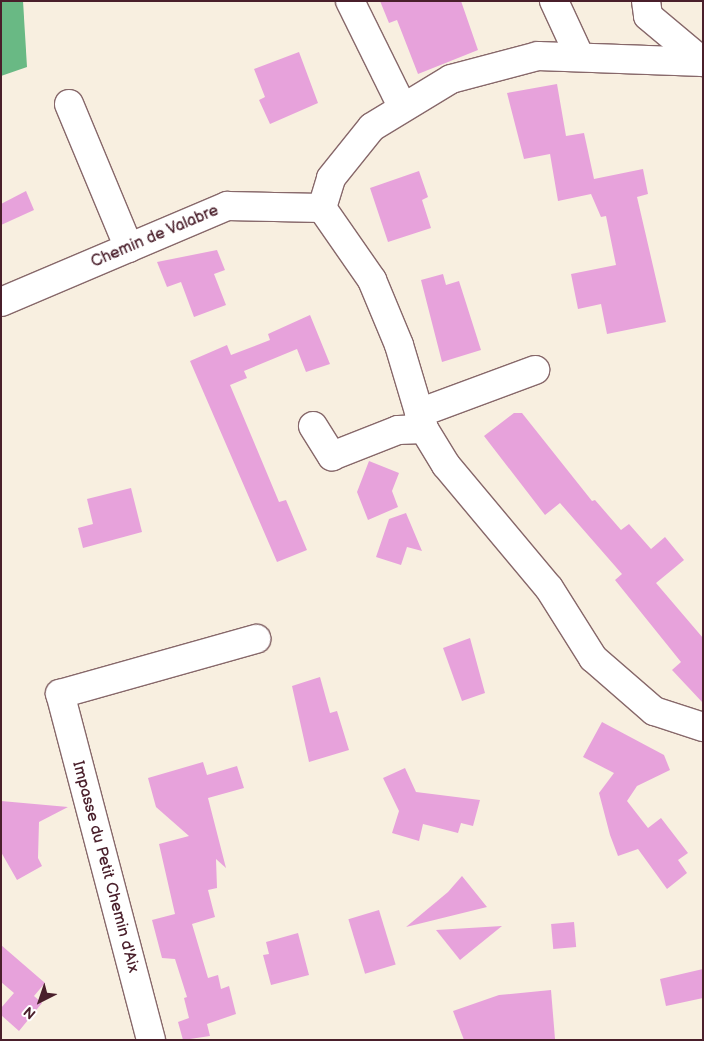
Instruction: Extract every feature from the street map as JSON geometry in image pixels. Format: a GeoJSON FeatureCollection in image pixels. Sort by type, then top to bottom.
{"type":"FeatureCollection","features":[{"type":"Feature","properties":{"kind":"street"},"geometry":{"type":"LineString","coordinates":[[350,1],[402,106]]}},
{"type":"Feature","properties":{"kind":"street"},"geometry":{"type":"LineString","coordinates":[[554,1],[579,56]]}},
{"type":"Feature","properties":{"kind":"street"},"geometry":{"type":"LineString","coordinates":[[646,1],[648,16],[703,62]]}},
{"type":"Feature","properties":{"kind":"street"},"geometry":{"type":"LineString","coordinates":[[703,62],[538,56],[451,79],[402,106],[372,127],[331,178],[322,208],[372,280],[399,345],[422,421],[446,465],[549,588],[593,658],[654,711],[703,727]]}},
{"type":"Feature","properties":{"kind":"street"},"geometry":{"type":"LineString","coordinates":[[69,104],[130,248]]}},
{"type":"Feature","properties":{"kind":"street","name":"Chemin de Valabre"},"geometry":{"type":"LineString","coordinates":[[1,302],[227,206],[322,208]]}},
{"type":"Feature","properties":{"kind":"street"},"geometry":{"type":"LineString","coordinates":[[313,426],[332,456],[422,421],[535,370]]}},
{"type":"Feature","properties":{"kind":"street","name":"Impasse du Petit Chemin d'Aix"},"geometry":{"type":"LineString","coordinates":[[151,1040],[60,694],[256,639]]}},
{"type":"Feature","properties":{"kind":"green space"},"geometry":{"type":"Polygon","coordinates":[[[1,1],[23,1],[27,67],[1,76],[1,1]]]}},
{"type":"Feature","properties":{"kind":"building"},"geometry":{"type":"Polygon","coordinates":[[[380,1],[461,1],[478,50],[418,74],[397,20],[389,23],[380,1]]]}},
{"type":"Feature","properties":{"kind":"building"},"geometry":{"type":"Polygon","coordinates":[[[299,52],[318,103],[270,124],[259,100],[265,97],[254,69],[299,52]]]}},
{"type":"Feature","properties":{"kind":"building"},"geometry":{"type":"Polygon","coordinates":[[[557,84],[566,136],[584,133],[594,179],[643,169],[648,194],[637,197],[666,322],[607,334],[601,304],[578,309],[571,274],[616,265],[606,216],[601,217],[591,194],[558,201],[550,154],[524,159],[507,93],[557,84]]]}},
{"type":"Feature","properties":{"kind":"building"},"geometry":{"type":"Polygon","coordinates":[[[419,171],[428,197],[422,200],[431,228],[388,242],[370,188],[419,171]]]}},
{"type":"Feature","properties":{"kind":"building"},"geometry":{"type":"Polygon","coordinates":[[[26,191],[34,210],[1,225],[1,204],[26,191]]]}},
{"type":"Feature","properties":{"kind":"building"},"geometry":{"type":"Polygon","coordinates":[[[217,250],[225,270],[214,274],[226,305],[194,317],[181,282],[167,287],[157,262],[217,250]]]}},
{"type":"Feature","properties":{"kind":"building"},"geometry":{"type":"Polygon","coordinates":[[[443,274],[446,285],[459,281],[481,350],[442,362],[421,280],[443,274]]]}},
{"type":"Feature","properties":{"kind":"building"},"geometry":{"type":"Polygon","coordinates":[[[310,315],[330,364],[306,372],[297,349],[244,371],[247,378],[230,385],[279,502],[286,500],[307,550],[277,562],[190,361],[227,345],[231,355],[270,340],[268,334],[310,315]]]}},
{"type":"Feature","properties":{"kind":"building"},"geometry":{"type":"Polygon","coordinates":[[[514,413],[522,413],[592,501],[595,500],[621,530],[629,524],[651,549],[665,537],[684,560],[656,583],[703,638],[703,703],[672,670],[681,662],[615,580],[622,574],[560,503],[545,515],[484,436],[514,413]]]}},
{"type":"Feature","properties":{"kind":"building"},"geometry":{"type":"Polygon","coordinates":[[[369,461],[399,473],[392,491],[398,507],[368,520],[357,492],[369,461]]]}},
{"type":"Feature","properties":{"kind":"building"},"geometry":{"type":"Polygon","coordinates":[[[131,488],[142,532],[83,548],[78,528],[93,524],[87,499],[131,488]]]}},
{"type":"Feature","properties":{"kind":"building"},"geometry":{"type":"Polygon","coordinates":[[[406,513],[422,551],[407,547],[401,565],[376,557],[389,519],[406,513]]]}},
{"type":"Feature","properties":{"kind":"building"},"geometry":{"type":"Polygon","coordinates":[[[470,638],[485,693],[462,701],[443,648],[470,638]]]}},
{"type":"Feature","properties":{"kind":"building"},"geometry":{"type":"Polygon","coordinates":[[[320,677],[330,713],[337,711],[349,750],[309,762],[292,686],[320,677]]]}},
{"type":"Feature","properties":{"kind":"building"},"geometry":{"type":"Polygon","coordinates":[[[602,722],[664,755],[670,770],[637,786],[627,801],[648,828],[661,818],[688,853],[678,860],[687,873],[667,889],[638,849],[618,856],[610,835],[599,793],[614,773],[583,757],[602,722]]]}},
{"type":"Feature","properties":{"kind":"building"},"geometry":{"type":"Polygon","coordinates":[[[203,762],[207,775],[237,766],[244,788],[208,798],[226,868],[216,859],[217,888],[208,890],[215,917],[192,924],[208,978],[218,975],[221,989],[229,986],[236,1014],[207,1024],[210,1036],[183,1040],[178,1022],[189,1018],[184,998],[187,997],[175,959],[162,958],[152,920],[175,914],[159,844],[189,836],[156,807],[148,778],[203,762]]]}},
{"type":"Feature","properties":{"kind":"building"},"geometry":{"type":"Polygon","coordinates":[[[405,768],[416,792],[480,800],[473,826],[461,823],[458,833],[423,824],[419,841],[392,833],[399,811],[383,778],[405,768]]]}},
{"type":"Feature","properties":{"kind":"building"},"geometry":{"type":"Polygon","coordinates":[[[1,801],[68,807],[39,822],[38,858],[42,866],[17,880],[1,852],[1,801]]]}},
{"type":"Feature","properties":{"kind":"building"},"geometry":{"type":"Polygon","coordinates":[[[462,876],[487,907],[406,927],[448,892],[462,876]]]}},
{"type":"Feature","properties":{"kind":"building"},"geometry":{"type":"Polygon","coordinates":[[[379,910],[396,965],[365,974],[348,919],[379,910]]]}},
{"type":"Feature","properties":{"kind":"building"},"geometry":{"type":"Polygon","coordinates":[[[574,922],[576,947],[553,949],[551,924],[574,922]]]}},
{"type":"Feature","properties":{"kind":"building"},"geometry":{"type":"Polygon","coordinates":[[[502,926],[460,960],[436,930],[502,926]]]}},
{"type":"Feature","properties":{"kind":"building"},"geometry":{"type":"Polygon","coordinates":[[[298,933],[309,975],[271,985],[263,955],[269,954],[266,942],[298,933]]]}},
{"type":"Feature","properties":{"kind":"building"},"geometry":{"type":"Polygon","coordinates":[[[1,945],[45,983],[34,996],[42,1003],[19,1031],[1,1015],[1,1008],[14,993],[1,982],[1,945]]]}},
{"type":"Feature","properties":{"kind":"building"},"geometry":{"type":"Polygon","coordinates":[[[703,969],[703,998],[666,1006],[660,979],[703,969]]]}},
{"type":"Feature","properties":{"kind":"building"},"geometry":{"type":"Polygon","coordinates":[[[551,990],[555,1039],[464,1040],[453,1011],[499,995],[551,990]]]}}]}
